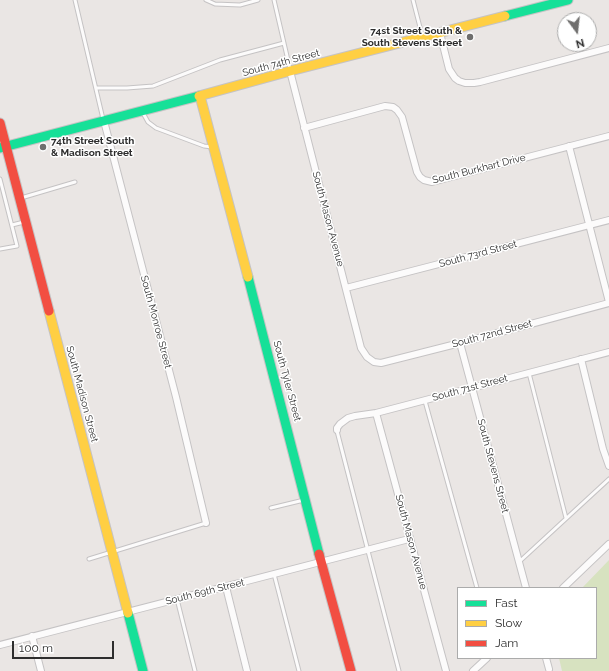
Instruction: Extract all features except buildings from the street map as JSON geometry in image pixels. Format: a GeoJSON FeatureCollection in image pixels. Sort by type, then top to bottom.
{"type":"FeatureCollection","features":[{"type":"Feature","properties":{"kind":"street","name":"South 74th Street"},"geometry":{"type":"LineString","coordinates":[[3,148],[290,71],[423,38],[538,4],[568,0]]}},
{"type":"Feature","properties":{"kind":"street"},"geometry":{"type":"LineString","coordinates":[[440,33],[449,69],[458,81],[465,83],[480,82],[609,48]]}},
{"type":"Feature","properties":{"kind":"street","name":"South Mason Avenue"},"geometry":{"type":"LineString","coordinates":[[290,71],[361,348],[367,357],[374,362]]}},
{"type":"Feature","properties":{"kind":"street","name":"South Tyler Street"},"geometry":{"type":"LineString","coordinates":[[200,96],[351,671]]}},
{"type":"Feature","properties":{"kind":"street","name":"South Burkhart Drive"},"geometry":{"type":"LineString","coordinates":[[304,128],[384,106],[393,107],[402,117],[417,172],[424,180],[432,182],[609,136]]}},
{"type":"Feature","properties":{"kind":"street","name":"South Monroe Street"},"geometry":{"type":"LineString","coordinates":[[104,121],[176,398],[206,523]]}},
{"type":"Feature","properties":{"kind":"street","name":"South Madison Street"},"geometry":{"type":"LineString","coordinates":[[0,123],[3,148],[19,198],[142,671]]}},
{"type":"Feature","properties":{"kind":"street"},"geometry":{"type":"LineString","coordinates":[[569,146],[609,302]]}},
{"type":"Feature","properties":{"kind":"street","name":"South 73rd Street"},"geometry":{"type":"LineString","coordinates":[[346,288],[609,220]]}},
{"type":"Feature","properties":{"kind":"street","name":"South 72nd Street"},"geometry":{"type":"LineString","coordinates":[[374,362],[381,363],[460,343],[609,302]]}},
{"type":"Feature","properties":{"kind":"street","name":"South Stevens Street"},"geometry":{"type":"LineString","coordinates":[[460,343],[526,587]]}},
{"type":"Feature","properties":{"kind":"street","name":"South 71st Street"},"geometry":{"type":"LineString","coordinates":[[337,430],[340,424],[348,418],[376,413],[609,352]]}},
{"type":"Feature","properties":{"kind":"street"},"geometry":{"type":"LineString","coordinates":[[581,359],[603,449],[609,466]]}},
{"type":"Feature","properties":{"kind":"street","name":"South Mason Avenue"},"geometry":{"type":"LineString","coordinates":[[376,413],[446,671]]}},
{"type":"Feature","properties":{"kind":"street","name":"South 69th Street"},"geometry":{"type":"LineString","coordinates":[[0,644],[409,539]]}},
{"type":"Feature","properties":{"kind":"street"},"geometry":{"type":"LineString","coordinates":[[563,587],[609,544]]}},
{"type":"Feature","properties":{"kind":"street"},"geometry":{"type":"LineString","coordinates":[[226,587],[247,671]]}},
{"type":"Feature","properties":{"kind":"street"},"geometry":{"type":"LineString","coordinates":[[32,636],[41,671]]}},
{"type":"Feature","properties":{"kind":"street"},"geometry":{"type":"LineString","coordinates":[[473,671],[486,659]]}},
{"type":"Feature","properties":{"kind":"street"},"geometry":{"type":"LineString","coordinates":[[546,659],[548,670]]}},
{"type":"Feature","properties":{"kind":"lane"},"geometry":{"type":"LineString","coordinates":[[75,0],[104,121]]}},
{"type":"Feature","properties":{"kind":"lane"},"geometry":{"type":"LineString","coordinates":[[206,0],[215,4],[240,5],[258,0]]}},
{"type":"Feature","properties":{"kind":"lane"},"geometry":{"type":"LineString","coordinates":[[274,0],[290,71]]}},
{"type":"Feature","properties":{"kind":"lane"},"geometry":{"type":"LineString","coordinates":[[413,0],[423,38]]}},
{"type":"Feature","properties":{"kind":"lane"},"geometry":{"type":"LineString","coordinates":[[96,88],[153,86],[220,60],[284,43]]}},
{"type":"Feature","properties":{"kind":"lane"},"geometry":{"type":"LineString","coordinates":[[142,111],[148,122],[156,128],[204,146],[214,147]]}},
{"type":"Feature","properties":{"kind":"lane"},"geometry":{"type":"LineString","coordinates":[[0,179],[17,246],[0,249]]}},
{"type":"Feature","properties":{"kind":"lane"},"geometry":{"type":"LineString","coordinates":[[19,198],[75,182]]}},
{"type":"Feature","properties":{"kind":"lane"},"geometry":{"type":"LineString","coordinates":[[12,225],[25,221]]}},
{"type":"Feature","properties":{"kind":"lane"},"geometry":{"type":"LineString","coordinates":[[529,373],[566,518]]}},
{"type":"Feature","properties":{"kind":"lane"},"geometry":{"type":"LineString","coordinates":[[425,400],[477,587]]}},
{"type":"Feature","properties":{"kind":"lane"},"geometry":{"type":"LineString","coordinates":[[337,430],[399,671]]}},
{"type":"Feature","properties":{"kind":"lane"},"geometry":{"type":"LineString","coordinates":[[519,562],[609,479]]}},
{"type":"Feature","properties":{"kind":"lane"},"geometry":{"type":"LineString","coordinates":[[271,508],[306,499]]}},
{"type":"Feature","properties":{"kind":"lane"},"geometry":{"type":"LineString","coordinates":[[89,559],[206,523]]}},
{"type":"Feature","properties":{"kind":"lane"},"geometry":{"type":"LineString","coordinates":[[274,574],[299,671]]}},
{"type":"Feature","properties":{"kind":"lane"},"geometry":{"type":"LineString","coordinates":[[177,599],[195,671]]}},
{"type":"Feature","properties":{"kind":"green space"},"geometry":{"type":"Polygon","coordinates":[[[609,560],[609,671],[562,671],[559,659],[597,659],[597,587],[583,587],[609,560]]]}},
{"type":"Feature","properties":{"kind":"traffic: fast"},"geometry":{"type":"LineString","coordinates":[[505,16],[568,0]]}},
{"type":"Feature","properties":{"kind":"traffic: fast"},"geometry":{"type":"LineString","coordinates":[[0,148],[199,96]]}},
{"type":"Feature","properties":{"kind":"traffic: fast"},"geometry":{"type":"LineString","coordinates":[[248,277],[319,554]]}},
{"type":"Feature","properties":{"kind":"traffic: fast"},"geometry":{"type":"LineString","coordinates":[[128,613],[143,671]]}},
{"type":"Feature","properties":{"kind":"traffic: slow"},"geometry":{"type":"LineString","coordinates":[[199,96],[505,16]]}},
{"type":"Feature","properties":{"kind":"traffic: slow"},"geometry":{"type":"LineString","coordinates":[[200,96],[248,277]]}},
{"type":"Feature","properties":{"kind":"traffic: slow"},"geometry":{"type":"LineString","coordinates":[[49,311],[128,613]]}},
{"type":"Feature","properties":{"kind":"traffic: jam"},"geometry":{"type":"LineString","coordinates":[[0,123],[49,311]]}},
{"type":"Feature","properties":{"kind":"traffic: jam"},"geometry":{"type":"LineString","coordinates":[[319,554],[351,671]]}},
{"type":"Feature","properties":{"kind":"place","name":"74st Street South & South Stevens Street"},"geometry":{"type":"Point","coordinates":[470,37]}},
{"type":"Feature","properties":{"kind":"place","name":"74th Street South & Madison Street"},"geometry":{"type":"Point","coordinates":[43,147]}}]}
